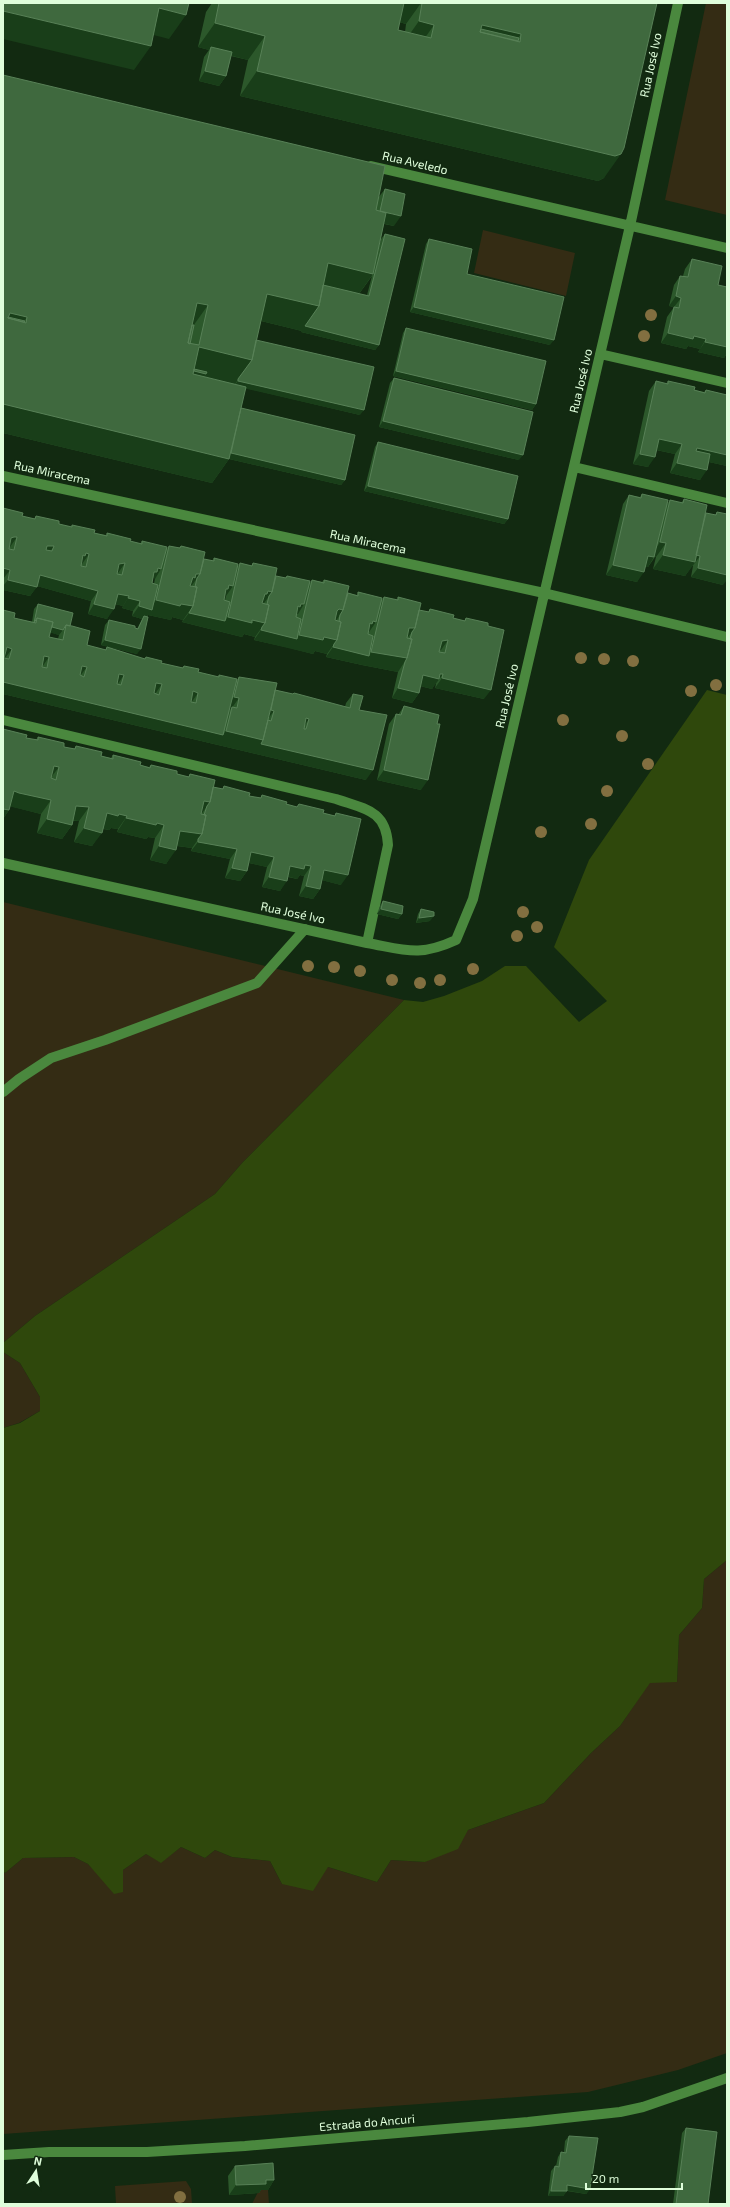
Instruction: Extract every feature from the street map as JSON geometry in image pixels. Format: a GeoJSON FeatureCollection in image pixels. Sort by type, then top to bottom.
{"type":"FeatureCollection","features":[{"type":"Feature","properties":{"kind":"street","name":"Rua José Ivo"},"geometry":{"type":"LineString","coordinates":[[3,863],[367,943],[418,952],[438,948],[456,940],[473,899],[630,226],[678,3]]}},
{"type":"Feature","properties":{"kind":"street","name":"Rua Aveledo"},"geometry":{"type":"LineString","coordinates":[[360,163],[727,248]]}},
{"type":"Feature","properties":{"kind":"street"},"geometry":{"type":"LineString","coordinates":[[600,354],[727,383]]}},
{"type":"Feature","properties":{"kind":"street"},"geometry":{"type":"LineString","coordinates":[[574,468],[727,503]]}},
{"type":"Feature","properties":{"kind":"street","name":"Rua Miracema"},"geometry":{"type":"LineString","coordinates":[[3,476],[544,594],[727,637]]}},
{"type":"Feature","properties":{"kind":"street"},"geometry":{"type":"LineString","coordinates":[[3,720],[336,799],[369,810],[383,822],[387,831],[388,845],[367,943]]}},
{"type":"Feature","properties":{"kind":"street"},"geometry":{"type":"LineString","coordinates":[[3,1092],[19,1079],[51,1058],[105,1040],[257,983],[305,929]]}},
{"type":"Feature","properties":{"kind":"street","name":"Estrada do Ancuri"},"geometry":{"type":"LineString","coordinates":[[3,2155],[49,2152],[147,2152],[237,2147],[528,2122],[620,2112],[643,2107],[727,2078]]}},
{"type":"Feature","properties":{"kind":"shaded area"},"geometry":{"type":"Polygon","coordinates":[[[706,3],[727,3],[727,215],[665,200],[706,3]]]}},
{"type":"Feature","properties":{"kind":"shaded area"},"geometry":{"type":"Polygon","coordinates":[[[483,230],[575,253],[566,296],[474,273],[483,230]]]}},
{"type":"Feature","properties":{"kind":"shaded area"},"geometry":{"type":"Polygon","coordinates":[[[707,690],[727,695],[727,1560],[704,1579],[702,1608],[679,1635],[677,1682],[650,1683],[620,1726],[591,1753],[544,1803],[468,1830],[458,1849],[425,1862],[391,1860],[377,1882],[328,1867],[313,1891],[282,1884],[270,1861],[232,1857],[215,1850],[205,1858],[181,1847],[161,1863],[146,1854],[123,1870],[123,1892],[114,1894],[88,1864],[74,1857],[23,1858],[5,1873],[3,1871],[3,1428],[20,1423],[40,1411],[40,1397],[20,1363],[3,1352],[3,1343],[35,1316],[215,1194],[243,1162],[404,1000],[423,1002],[444,996],[482,981],[505,966],[526,966],[579,1022],[607,1001],[554,947],[589,860],[707,690]]]}},
{"type":"Feature","properties":{"kind":"shaded area"},"geometry":{"type":"Polygon","coordinates":[[[3,902],[404,1000],[243,1162],[215,1194],[35,1316],[3,1343],[3,902]]]}},
{"type":"Feature","properties":{"kind":"shaded area"},"geometry":{"type":"Polygon","coordinates":[[[3,1352],[20,1363],[40,1397],[40,1411],[19,1423],[3,1428],[3,1352]]]}},
{"type":"Feature","properties":{"kind":"shaded area"},"geometry":{"type":"Polygon","coordinates":[[[727,1560],[727,2053],[678,2070],[588,2092],[3,2134],[3,1871],[5,1873],[23,1858],[74,1857],[88,1864],[98,1874],[123,1892],[123,1870],[146,1854],[161,1862],[181,1847],[205,1858],[215,1850],[232,1857],[270,1861],[282,1884],[328,1867],[377,1882],[391,1860],[425,1862],[468,1830],[544,1803],[591,1753],[620,1726],[650,1682],[677,1682],[679,1635],[702,1608],[704,1579],[727,1560]]]}},
{"type":"Feature","properties":{"kind":"shaded area"},"geometry":{"type":"Polygon","coordinates":[[[186,2181],[191,2189],[192,2204],[116,2204],[115,2186],[186,2181]]]}},
{"type":"Feature","properties":{"kind":"shaded area"},"geometry":{"type":"Polygon","coordinates":[[[259,2190],[268,2190],[269,2204],[252,2204],[259,2190]]]}},
{"type":"Feature","properties":{"kind":"building"},"geometry":{"type":"Polygon","coordinates":[[[3,3],[189,3],[186,15],[159,8],[151,46],[3,11],[3,3]]]}},
{"type":"Feature","properties":{"kind":"building"},"geometry":{"type":"Polygon","coordinates":[[[219,3],[404,3],[398,30],[431,38],[434,25],[419,21],[422,3],[657,3],[624,148],[621,154],[615,156],[257,71],[265,36],[215,23],[219,3]],[[482,25],[480,32],[520,42],[521,34],[482,25]]]}},
{"type":"Feature","properties":{"kind":"building"},"geometry":{"type":"Polygon","coordinates":[[[481,29],[519,38],[518,41],[480,32],[481,29]]]}},
{"type":"Feature","properties":{"kind":"building"},"geometry":{"type":"Polygon","coordinates":[[[211,47],[232,52],[226,76],[205,71],[211,47]]]}},
{"type":"Feature","properties":{"kind":"building"},"geometry":{"type":"Polygon","coordinates":[[[3,75],[385,166],[376,210],[386,213],[373,274],[328,263],[319,306],[267,294],[252,360],[199,347],[193,374],[246,387],[229,459],[3,404],[3,75]],[[197,303],[188,343],[199,345],[208,305],[197,303]],[[10,313],[8,318],[26,323],[27,317],[10,313]]]}},
{"type":"Feature","properties":{"kind":"building"},"geometry":{"type":"Polygon","coordinates":[[[385,189],[405,194],[401,216],[380,211],[385,189]]]}},
{"type":"Feature","properties":{"kind":"building"},"geometry":{"type":"Polygon","coordinates":[[[385,234],[405,239],[379,345],[305,326],[319,306],[323,285],[369,296],[385,234]]]}},
{"type":"Feature","properties":{"kind":"building"},"geometry":{"type":"Polygon","coordinates":[[[429,239],[472,249],[467,274],[564,297],[554,340],[414,307],[429,239]]]}},
{"type":"Feature","properties":{"kind":"building"},"geometry":{"type":"Polygon","coordinates":[[[692,259],[722,266],[718,285],[727,287],[727,347],[705,342],[706,339],[694,336],[693,339],[668,333],[674,307],[679,308],[681,298],[676,296],[680,276],[688,277],[692,259]]]}},
{"type":"Feature","properties":{"kind":"building"},"geometry":{"type":"Polygon","coordinates":[[[8,317],[25,321],[24,322],[8,317]]]}},
{"type":"Feature","properties":{"kind":"building"},"geometry":{"type":"Polygon","coordinates":[[[192,325],[194,325],[190,344],[188,343],[192,325]]]}},
{"type":"Feature","properties":{"kind":"building"},"geometry":{"type":"Polygon","coordinates":[[[406,328],[546,361],[536,404],[396,371],[406,328]]]}},
{"type":"Feature","properties":{"kind":"building"},"geometry":{"type":"Polygon","coordinates":[[[256,340],[374,367],[364,410],[238,381],[252,360],[256,340]]]}},
{"type":"Feature","properties":{"kind":"building"},"geometry":{"type":"Polygon","coordinates":[[[194,369],[207,372],[206,374],[194,371],[194,369]]]}},
{"type":"Feature","properties":{"kind":"building"},"geometry":{"type":"Polygon","coordinates":[[[394,378],[533,412],[523,455],[383,421],[394,378]]]}},
{"type":"Feature","properties":{"kind":"building"},"geometry":{"type":"Polygon","coordinates":[[[656,381],[668,384],[668,381],[695,387],[694,390],[705,393],[706,390],[727,395],[727,455],[697,448],[696,451],[710,454],[707,470],[677,463],[682,444],[659,439],[655,457],[640,454],[656,381]]]}},
{"type":"Feature","properties":{"kind":"building"},"geometry":{"type":"Polygon","coordinates":[[[241,408],[355,435],[345,480],[231,453],[241,408]]]}},
{"type":"Feature","properties":{"kind":"building"},"geometry":{"type":"Polygon","coordinates":[[[378,442],[518,476],[508,519],[368,486],[378,442]]]}},
{"type":"Feature","properties":{"kind":"building"},"geometry":{"type":"Polygon","coordinates":[[[642,494],[668,500],[654,557],[648,556],[644,572],[613,565],[629,495],[641,498],[642,494]]]}},
{"type":"Feature","properties":{"kind":"building"},"geometry":{"type":"Polygon","coordinates":[[[684,499],[707,505],[695,562],[663,555],[666,543],[660,542],[670,500],[683,503],[684,499]]]}},
{"type":"Feature","properties":{"kind":"building"},"geometry":{"type":"Polygon","coordinates":[[[3,508],[23,513],[22,516],[35,519],[36,516],[59,521],[59,524],[95,530],[94,533],[107,536],[107,533],[131,539],[130,541],[142,544],[142,541],[167,547],[161,569],[158,568],[157,572],[154,572],[152,583],[158,585],[152,610],[139,606],[140,601],[128,598],[129,596],[118,594],[114,609],[94,604],[98,591],[40,575],[37,587],[8,580],[10,570],[3,568],[3,508]],[[17,537],[11,538],[9,549],[14,550],[17,537]],[[47,546],[46,550],[52,551],[54,546],[47,546]],[[86,553],[85,556],[83,555],[81,566],[86,567],[89,554],[86,553]],[[125,563],[119,564],[117,574],[122,575],[125,563]]]}},
{"type":"Feature","properties":{"kind":"building"},"geometry":{"type":"Polygon","coordinates":[[[717,512],[727,514],[727,575],[698,568],[700,556],[696,555],[706,513],[716,515],[717,512]]]}},
{"type":"Feature","properties":{"kind":"building"},"geometry":{"type":"Polygon","coordinates":[[[169,546],[180,548],[181,546],[205,552],[200,574],[196,574],[195,578],[193,577],[190,586],[197,587],[193,606],[181,604],[180,606],[156,600],[169,546]]]}},
{"type":"Feature","properties":{"kind":"building"},"geometry":{"type":"Polygon","coordinates":[[[214,558],[238,564],[233,586],[229,585],[228,589],[226,589],[224,600],[230,602],[225,621],[189,613],[193,606],[197,587],[195,587],[197,578],[200,574],[204,559],[214,561],[214,558]]]}},
{"type":"Feature","properties":{"kind":"building"},"geometry":{"type":"Polygon","coordinates":[[[240,563],[252,566],[253,563],[277,568],[272,592],[268,591],[267,594],[265,594],[262,603],[269,605],[265,623],[252,620],[252,623],[228,617],[240,563]]]}},
{"type":"Feature","properties":{"kind":"building"},"geometry":{"type":"Polygon","coordinates":[[[276,576],[286,578],[287,576],[310,581],[304,604],[301,604],[300,607],[298,606],[296,617],[301,619],[297,639],[261,630],[265,623],[269,605],[267,604],[276,576]]]}},
{"type":"Feature","properties":{"kind":"building"},"geometry":{"type":"Polygon","coordinates":[[[312,580],[324,583],[324,580],[349,586],[343,610],[339,609],[337,611],[335,620],[341,622],[337,640],[324,637],[323,640],[299,635],[312,580]]]}},
{"type":"Feature","properties":{"kind":"building"},"geometry":{"type":"Polygon","coordinates":[[[358,592],[382,598],[376,622],[373,621],[372,624],[370,623],[368,634],[373,636],[369,656],[333,647],[337,640],[341,622],[339,621],[340,615],[348,593],[358,596],[358,592]]]}},
{"type":"Feature","properties":{"kind":"building"},"geometry":{"type":"Polygon","coordinates":[[[384,597],[398,600],[398,597],[421,603],[415,628],[409,628],[407,638],[412,639],[407,658],[371,652],[384,597]]]}},
{"type":"Feature","properties":{"kind":"building"},"geometry":{"type":"Polygon","coordinates":[[[38,604],[73,613],[70,626],[66,625],[63,630],[52,627],[53,622],[37,618],[34,623],[38,604]]]}},
{"type":"Feature","properties":{"kind":"building"},"geometry":{"type":"Polygon","coordinates":[[[430,609],[454,615],[453,618],[465,621],[466,618],[488,623],[488,626],[504,630],[491,690],[442,678],[443,674],[440,674],[439,679],[423,675],[419,693],[398,688],[419,610],[429,612],[430,609]],[[448,640],[442,641],[439,652],[445,653],[448,640]]]}},
{"type":"Feature","properties":{"kind":"building"},"geometry":{"type":"Polygon","coordinates":[[[3,610],[15,613],[14,618],[36,623],[37,618],[53,622],[49,637],[63,640],[66,625],[72,626],[90,631],[87,645],[106,650],[107,647],[145,659],[146,657],[162,661],[161,663],[183,668],[184,666],[199,669],[198,672],[219,677],[219,675],[237,679],[223,735],[3,682],[3,610]],[[7,647],[4,658],[9,659],[12,649],[7,647]],[[44,656],[42,667],[47,668],[49,657],[44,656]],[[82,666],[80,675],[84,677],[87,667],[82,666]],[[119,674],[117,684],[121,685],[124,675],[119,674]],[[156,683],[154,693],[159,695],[162,684],[156,683]],[[193,691],[191,702],[196,703],[198,693],[193,691]]]}},
{"type":"Feature","properties":{"kind":"building"},"geometry":{"type":"Polygon","coordinates":[[[144,616],[148,617],[141,649],[105,640],[109,620],[135,626],[135,628],[138,629],[144,616]]]}},
{"type":"Feature","properties":{"kind":"building"},"geometry":{"type":"Polygon","coordinates":[[[239,677],[277,683],[263,740],[226,731],[232,707],[237,708],[239,698],[234,697],[239,677]]]}},
{"type":"Feature","properties":{"kind":"building"},"geometry":{"type":"Polygon","coordinates":[[[275,690],[294,693],[350,708],[353,694],[363,696],[359,710],[387,715],[373,770],[261,744],[268,720],[271,721],[274,711],[271,710],[275,690]],[[306,718],[304,729],[306,729],[309,719],[306,718]]]}},
{"type":"Feature","properties":{"kind":"building"},"geometry":{"type":"Polygon","coordinates":[[[404,706],[439,715],[437,724],[440,724],[428,780],[384,770],[396,714],[401,715],[404,706]]]}},
{"type":"Feature","properties":{"kind":"building"},"geometry":{"type":"Polygon","coordinates":[[[3,729],[27,735],[26,738],[38,740],[38,737],[64,743],[64,747],[75,749],[76,746],[102,752],[101,756],[113,759],[113,755],[141,762],[140,765],[150,768],[151,765],[177,771],[177,774],[189,777],[190,774],[215,780],[210,802],[204,801],[201,814],[206,815],[202,834],[180,831],[176,850],[159,846],[164,825],[157,823],[156,825],[126,818],[127,816],[119,814],[118,816],[107,813],[102,833],[84,828],[89,807],[76,806],[72,825],[47,819],[51,800],[14,791],[9,810],[3,809],[3,729]],[[54,766],[51,778],[56,780],[59,767],[54,766]]]}},
{"type":"Feature","properties":{"kind":"building"},"geometry":{"type":"Polygon","coordinates":[[[224,786],[250,793],[249,796],[261,798],[262,795],[287,802],[286,804],[297,807],[299,804],[324,810],[323,813],[335,816],[336,813],[361,819],[348,875],[324,870],[320,889],[306,886],[311,866],[305,865],[304,869],[290,866],[287,881],[269,877],[274,857],[251,852],[247,871],[232,868],[237,849],[198,842],[198,839],[202,834],[206,815],[204,815],[210,802],[213,787],[223,789],[224,786]]]}},
{"type":"Feature","properties":{"kind":"building"},"geometry":{"type":"Polygon","coordinates":[[[383,901],[403,906],[402,914],[381,909],[383,901]]]}},
{"type":"Feature","properties":{"kind":"building"},"geometry":{"type":"Polygon","coordinates":[[[421,909],[434,912],[434,916],[419,918],[421,909]]]}},
{"type":"Feature","properties":{"kind":"building"},"geometry":{"type":"Polygon","coordinates":[[[686,2128],[717,2132],[708,2204],[676,2204],[686,2128]]]}},
{"type":"Feature","properties":{"kind":"building"},"geometry":{"type":"Polygon","coordinates":[[[569,2136],[598,2138],[590,2189],[567,2185],[567,2191],[551,2191],[555,2166],[559,2167],[561,2152],[566,2153],[569,2136]]]}},
{"type":"Feature","properties":{"kind":"building"},"geometry":{"type":"Polygon","coordinates":[[[273,2163],[274,2180],[266,2180],[266,2184],[236,2185],[235,2166],[273,2163]]]}}]}
